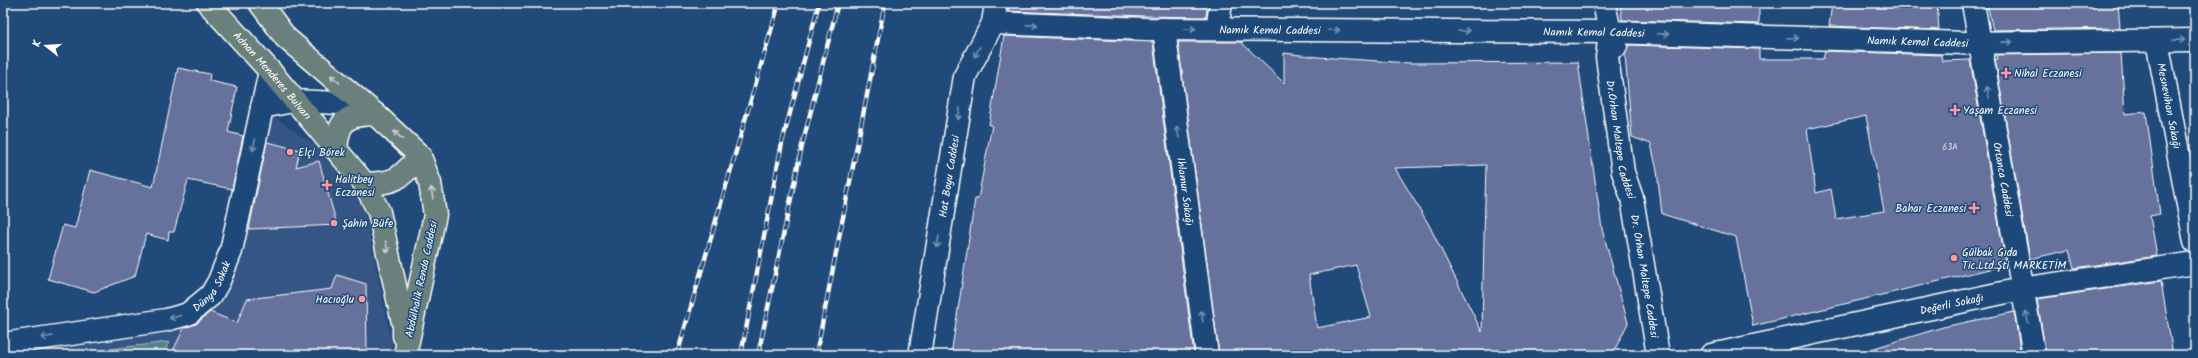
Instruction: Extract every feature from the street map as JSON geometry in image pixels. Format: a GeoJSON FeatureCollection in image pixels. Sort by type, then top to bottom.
{"type":"FeatureCollection","features":[{"type":"Feature","properties":{"kind":"main road","name":"Adnan Menderes Bulvarı"},"geometry":{"type":"LineString","coordinates":[[206,3],[270,71],[293,101],[365,184]]}},
{"type":"Feature","properties":{"kind":"main road"},"geometry":{"type":"LineString","coordinates":[[260,3],[286,38],[375,114],[420,156],[400,178],[386,183],[365,184]]}},
{"type":"Feature","properties":{"kind":"main road"},"geometry":{"type":"LineString","coordinates":[[336,149],[338,130],[345,122],[354,115],[375,114]]}},
{"type":"Feature","properties":{"kind":"main road","name":"Abdülhalik Renda Caddesi"},"geometry":{"type":"LineString","coordinates":[[404,355],[435,215],[430,183],[420,156]]}},
{"type":"Feature","properties":{"kind":"main road","name":"Abdülhalik Renda Caddesi"},"geometry":{"type":"LineString","coordinates":[[365,184],[379,212],[404,327],[404,355]]}},
{"type":"Feature","properties":{"kind":"street"},"geometry":{"type":"LineString","coordinates":[[1217,29],[1221,3]]}},
{"type":"Feature","properties":{"kind":"street","name":"Dr.Orhan Maltepe Caddesi"},"geometry":{"type":"LineString","coordinates":[[1604,3],[1610,32],[1607,58],[1623,172],[1632,198]]}},
{"type":"Feature","properties":{"kind":"street","name":"Ortanca Caddesi"},"geometry":{"type":"LineString","coordinates":[[1973,3],[2021,289],[2034,355]]}},
{"type":"Feature","properties":{"kind":"street","name":"Namık Kemal Caddesi"},"geometry":{"type":"LineString","coordinates":[[994,13],[1164,29],[1610,32],[1980,42],[2195,40]]}},
{"type":"Feature","properties":{"kind":"street","name":"Hat Boyu Caddesi"},"geometry":{"type":"LineString","coordinates":[[920,355],[965,76],[994,13]]}},
{"type":"Feature","properties":{"kind":"street","name":"Ihlamur Sokağı"},"geometry":{"type":"LineString","coordinates":[[1164,29],[1207,355]]}},
{"type":"Feature","properties":{"kind":"street","name":"Mesnevihan Sokağı"},"geometry":{"type":"LineString","coordinates":[[2157,40],[2195,242]]}},
{"type":"Feature","properties":{"kind":"street","name":"Dünya Sokak"},"geometry":{"type":"LineString","coordinates":[[3,344],[166,320],[188,314],[211,295],[219,281],[231,251],[270,71]]}},
{"type":"Feature","properties":{"kind":"street"},"geometry":{"type":"LineString","coordinates":[[262,107],[293,101],[339,103],[375,114]]}},
{"type":"Feature","properties":{"kind":"street","name":"Dr. Orhan Maltepe Caddesi"},"geometry":{"type":"LineString","coordinates":[[1632,198],[1658,355]]}},
{"type":"Feature","properties":{"kind":"street","name":"Değerli Sokağı"},"geometry":{"type":"LineString","coordinates":[[1711,355],[2021,289],[2195,263]]}},
{"type":"Feature","properties":{"kind":"shaded area"},"geometry":{"type":"Polygon","coordinates":[[[271,115],[318,147],[363,204],[394,355],[3,355],[3,349],[204,311],[238,268],[271,115]]]}},
{"type":"Feature","properties":{"kind":"green space"},"geometry":{"type":"Polygon","coordinates":[[[169,342],[163,355],[59,355],[169,342]]]}},
{"type":"Feature","properties":{"kind":"building"},"geometry":{"type":"Polygon","coordinates":[[[1009,3],[1200,3],[1207,10],[1206,17],[1146,16],[1008,11],[1009,3]]]}},
{"type":"Feature","properties":{"kind":"building"},"geometry":{"type":"Polygon","coordinates":[[[1620,3],[1759,3],[1759,24],[1622,20],[1620,3]]]}},
{"type":"Feature","properties":{"kind":"building"},"geometry":{"type":"Polygon","coordinates":[[[1832,3],[1937,3],[1939,30],[1829,26],[1832,3]]]}},
{"type":"Feature","properties":{"kind":"building"},"geometry":{"type":"Polygon","coordinates":[[[1987,3],[2118,3],[2120,28],[1993,30],[1987,3]]]}},
{"type":"Feature","properties":{"kind":"building"},"geometry":{"type":"Polygon","coordinates":[[[1004,36],[1153,42],[1194,355],[951,355],[975,199],[978,199],[992,125],[989,125],[1004,36]]]}},
{"type":"Feature","properties":{"kind":"building"},"geometry":{"type":"Polygon","coordinates":[[[1178,42],[1241,42],[1284,83],[1284,53],[1318,57],[1409,63],[1578,62],[1602,229],[1628,323],[1614,351],[1606,355],[1219,355],[1178,42]],[[1486,165],[1395,168],[1429,225],[1482,332],[1484,237],[1486,165]],[[1356,265],[1309,275],[1317,328],[1371,317],[1356,265]]]}},
{"type":"Feature","properties":{"kind":"building"},"geometry":{"type":"Polygon","coordinates":[[[1628,45],[1759,49],[1759,59],[1823,59],[1825,51],[1941,55],[1942,61],[1970,60],[2006,265],[1753,326],[1736,237],[1662,214],[1657,171],[1651,144],[1632,137],[1625,55],[1628,45]],[[1866,116],[1807,129],[1816,193],[1831,189],[1836,219],[1884,211],[1866,116]]]}},
{"type":"Feature","properties":{"kind":"building"},"geometry":{"type":"Polygon","coordinates":[[[2121,53],[2125,114],[2146,112],[2160,214],[2150,216],[2157,256],[2074,268],[2069,250],[2030,259],[1995,59],[1998,59],[1997,55],[2121,53]]]}},
{"type":"Feature","properties":{"kind":"building"},"geometry":{"type":"Polygon","coordinates":[[[178,68],[210,74],[209,81],[237,87],[228,132],[243,136],[232,189],[188,180],[174,232],[169,232],[168,240],[146,234],[135,276],[94,292],[48,279],[63,225],[75,228],[90,170],[153,187],[178,68]]]}},
{"type":"Feature","properties":{"kind":"building"},"geometry":{"type":"Polygon","coordinates":[[[267,142],[300,150],[296,167],[319,161],[337,225],[249,229],[267,142]]]}},
{"type":"Feature","properties":{"kind":"building"},"geometry":{"type":"Polygon","coordinates":[[[337,275],[366,284],[367,355],[171,355],[184,328],[196,324],[210,312],[237,323],[247,299],[332,289],[337,275]]]}},
{"type":"Feature","properties":{"kind":"building"},"geometry":{"type":"Polygon","coordinates":[[[2161,281],[2173,355],[2046,355],[2037,299],[2161,281]]]}},
{"type":"Feature","properties":{"kind":"building"},"geometry":{"type":"Polygon","coordinates":[[[2014,312],[2021,355],[1872,355],[1871,349],[1943,327],[2014,312]]]}},
{"type":"Feature","properties":{"kind":"railway"},"geometry":{"type":"LineString","coordinates":[[677,355],[779,3]]}},
{"type":"Feature","properties":{"kind":"railway"},"geometry":{"type":"LineString","coordinates":[[741,355],[782,143],[819,3]]}},
{"type":"Feature","properties":{"kind":"railway"},"geometry":{"type":"LineString","coordinates":[[758,355],[802,146],[838,3]]}},
{"type":"Feature","properties":{"kind":"railway"},"geometry":{"type":"LineString","coordinates":[[816,355],[885,3]]}},
{"type":"Feature","properties":{"kind":"place","name":"Nihal Eczanesi"},"geometry":{"type":"Point","coordinates":[2006,73]}},
{"type":"Feature","properties":{"kind":"place","name":"Yaşam Eczanesi"},"geometry":{"type":"Point","coordinates":[1955,110]}},
{"type":"Feature","properties":{"kind":"place","name":"Elçi Börek"},"geometry":{"type":"Point","coordinates":[290,152]}},
{"type":"Feature","properties":{"kind":"place","name":"Halitbey Eczanesi"},"geometry":{"type":"Point","coordinates":[327,185]}},
{"type":"Feature","properties":{"kind":"place","name":"Bahar Eczanesi"},"geometry":{"type":"Point","coordinates":[1974,208]}},
{"type":"Feature","properties":{"kind":"place","name":"Şahin Büfe"},"geometry":{"type":"Point","coordinates":[334,223]}},
{"type":"Feature","properties":{"kind":"place","name":"Gülbak Gıda Tic.Ltd.Şti MARKETİM"},"geometry":{"type":"Point","coordinates":[1954,258]}},
{"type":"Feature","properties":{"kind":"place","name":"Hacıoğlu"},"geometry":{"type":"Point","coordinates":[362,299]}}]}
